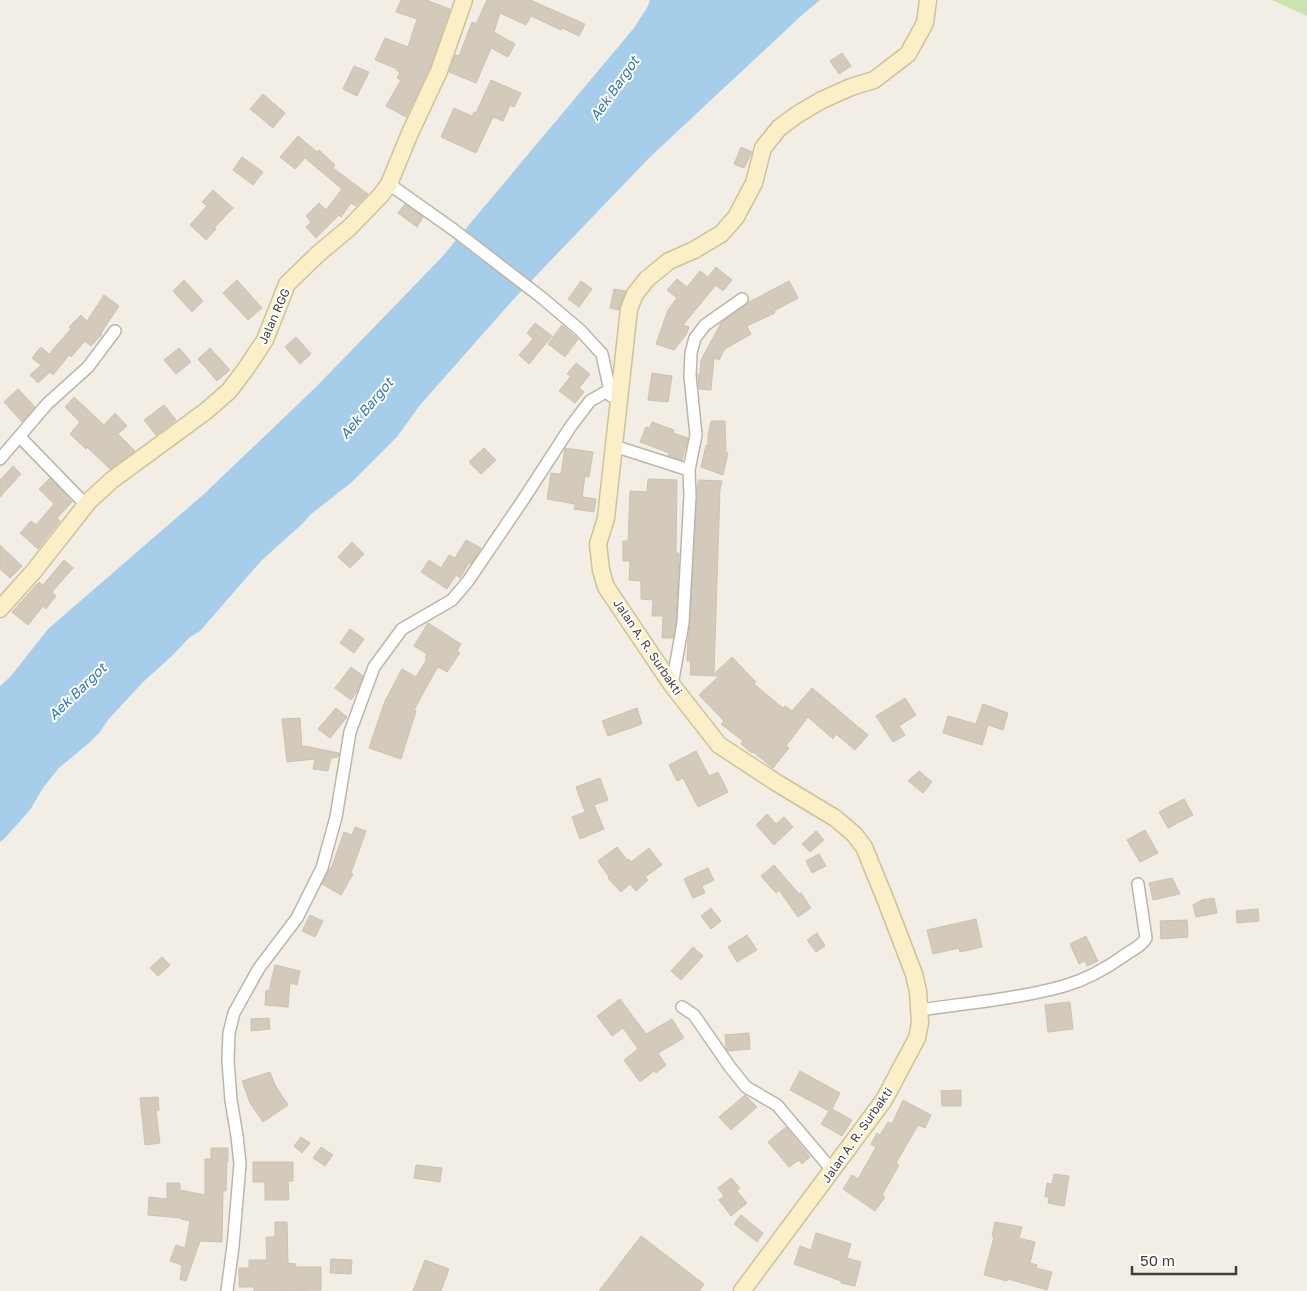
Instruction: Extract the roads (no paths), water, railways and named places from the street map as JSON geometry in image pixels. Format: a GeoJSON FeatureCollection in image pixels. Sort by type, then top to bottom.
{"type":"FeatureCollection","features":[{"type":"Feature","properties":{"kind":"main road","name":"Jalan RGG"},"geometry":{"type":"LineString","coordinates":[[0,609],[34,571],[86,504],[112,480],[206,411],[229,391],[246,370],[265,340],[287,284],[349,228],[381,195],[389,184],[439,71],[464,0]]}},
{"type":"Feature","properties":{"kind":"main road","name":"Jalan A. R. Surbakti"},"geometry":{"type":"LineString","coordinates":[[742,1291],[884,1100],[917,1038],[920,1023],[918,991],[914,974],[864,847],[854,834],[835,818],[776,783],[719,745],[672,685],[606,587],[601,570],[598,544],[606,518],[628,309],[634,294],[648,278],[669,261],[694,250],[721,234],[736,216],[754,183],[763,148],[779,128],[822,100],[851,87],[874,80],[908,54],[925,23],[928,0]]}},
{"type":"Feature","properties":{"kind":"street"},"geometry":{"type":"LineString","coordinates":[[389,184],[454,230],[580,330],[602,354],[616,417]]}},
{"type":"Feature","properties":{"kind":"street"},"geometry":{"type":"LineString","coordinates":[[672,685],[683,623],[690,496],[689,470],[696,436],[690,376],[691,353],[695,338],[705,325],[742,299]]}},
{"type":"Feature","properties":{"kind":"street"},"geometry":{"type":"LineString","coordinates":[[0,459],[47,404],[88,367],[115,331]]}},
{"type":"Feature","properties":{"kind":"street"},"geometry":{"type":"LineString","coordinates":[[226,1291],[233,1246],[240,1164],[231,1100],[228,1061],[229,1033],[234,1012],[259,968],[297,918],[322,868],[338,809],[350,732],[374,666],[402,629],[452,600],[468,581],[524,500],[571,426],[590,401],[609,390]]}},
{"type":"Feature","properties":{"kind":"street"},"geometry":{"type":"LineString","coordinates":[[20,437],[86,504]]}},
{"type":"Feature","properties":{"kind":"street"},"geometry":{"type":"LineString","coordinates":[[614,446],[689,470]]}},
{"type":"Feature","properties":{"kind":"street"},"geometry":{"type":"LineString","coordinates":[[920,1010],[1005,998],[1065,986],[1114,963],[1142,944],[1146,938],[1138,884]]}},
{"type":"Feature","properties":{"kind":"street"},"geometry":{"type":"LineString","coordinates":[[682,1007],[694,1015],[720,1054],[746,1087],[776,1105],[832,1170]]}},
{"type":"Feature","properties":{"kind":"water","name":"Aek Bargot"},"geometry":{"type":"Polygon","coordinates":[[[650,0],[820,0],[649,158],[511,302],[420,405],[397,437],[352,482],[310,515],[262,560],[200,631],[189,638],[142,683],[108,720],[100,732],[59,768],[43,788],[30,810],[0,842],[0,686],[11,676],[48,629],[204,494],[316,387],[442,257],[634,28],[650,0]]]}}]}
